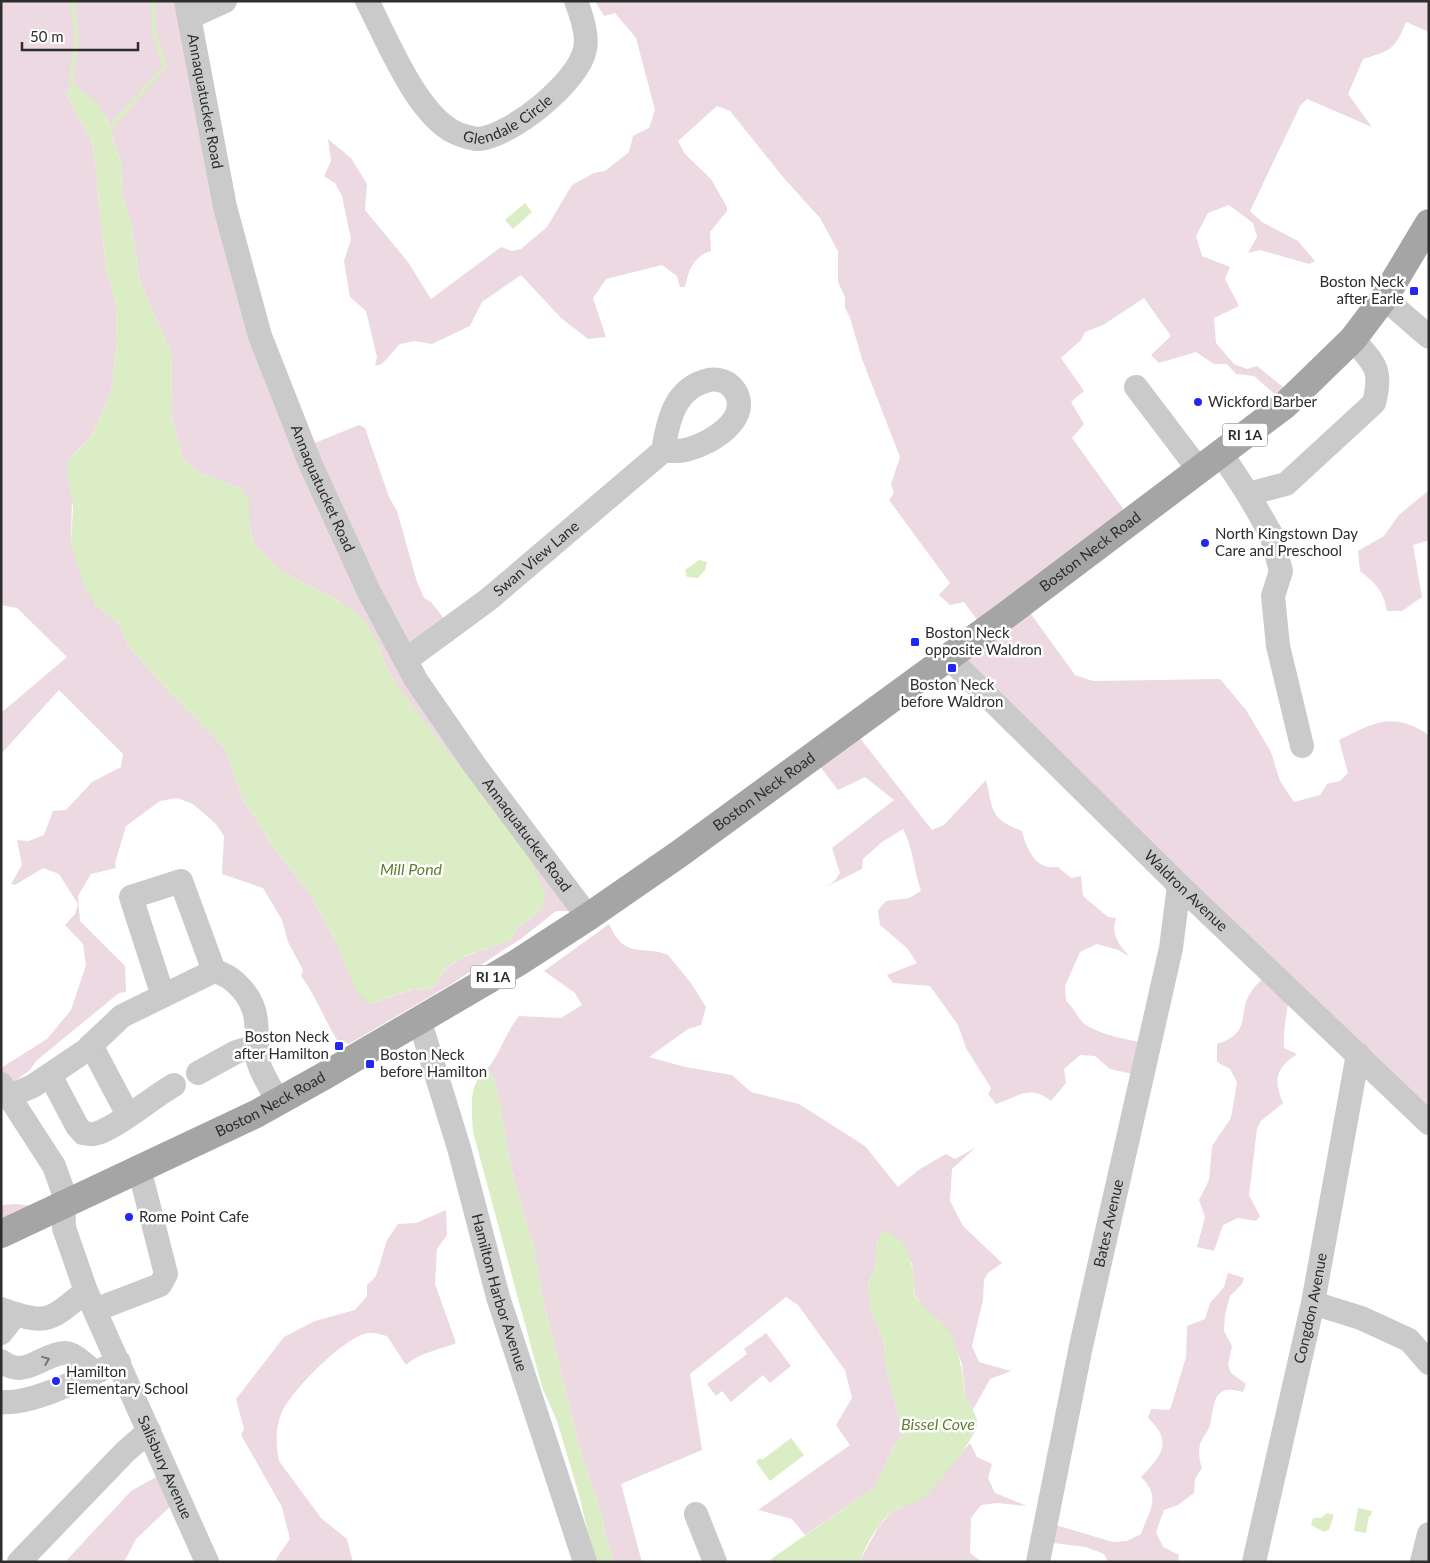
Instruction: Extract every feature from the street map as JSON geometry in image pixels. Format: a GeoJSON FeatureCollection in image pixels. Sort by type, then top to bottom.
{"type":"FeatureCollection","features":[{"type":"Feature","properties":{"kind":"main road","name":"Boston Neck Road"},"geometry":{"type":"LineString","coordinates":[[1,1234],[278,1102],[420,1022],[588,917],[679,854],[947,656],[1014,609],[1285,405],[1353,339],[1384,298],[1429,223]]}},
{"type":"Feature","properties":{"kind":"street"},"geometry":{"type":"LineString","coordinates":[[188,9],[225,1]]}},
{"type":"Feature","properties":{"kind":"street","name":"Glendale Circle"},"geometry":{"type":"LineString","coordinates":[[367,1],[407,78],[434,118],[454,133],[478,139],[500,133],[524,119],[570,77],[580,64],[586,48],[576,1]]}},
{"type":"Feature","properties":{"kind":"street","name":"Annaquatucket Road"},"geometry":{"type":"LineString","coordinates":[[188,9],[225,208],[260,336],[310,463],[369,592],[416,680],[476,767],[588,917]]}},
{"type":"Feature","properties":{"kind":"street"},"geometry":{"type":"LineString","coordinates":[[1384,298],[1429,338]]}},
{"type":"Feature","properties":{"kind":"street"},"geometry":{"type":"LineString","coordinates":[[1248,494],[1286,484],[1374,403],[1377,391],[1377,368],[1353,339]]}},
{"type":"Feature","properties":{"kind":"street"},"geometry":{"type":"LineString","coordinates":[[1136,387],[1199,470]]}},
{"type":"Feature","properties":{"kind":"street","name":"Swan View Lane"},"geometry":{"type":"LineString","coordinates":[[406,660],[489,599],[663,451]]}},
{"type":"Feature","properties":{"kind":"street"},"geometry":{"type":"LineString","coordinates":[[1221,453],[1271,534],[1281,571],[1272,596],[1275,622],[1302,746]]}},
{"type":"Feature","properties":{"kind":"street","name":"Waldron Avenue"},"geometry":{"type":"LineString","coordinates":[[947,656],[1179,885],[1429,1123]]}},
{"type":"Feature","properties":{"kind":"street"},"geometry":{"type":"LineString","coordinates":[[163,996],[131,897],[181,881],[214,971]]}},
{"type":"Feature","properties":{"kind":"street","name":"Bates Avenue"},"geometry":{"type":"LineString","coordinates":[[1038,1562],[1081,1346],[1171,948],[1179,885]]}},
{"type":"Feature","properties":{"kind":"street"},"geometry":{"type":"LineString","coordinates":[[5,1090],[33,1086],[85,1052],[122,1016],[214,971],[224,974],[236,982],[249,999],[256,1019],[258,1063],[278,1102]]}},
{"type":"Feature","properties":{"kind":"street","name":"Hamilton Harbor Avenue"},"geometry":{"type":"LineString","coordinates":[[420,1022],[459,1148],[498,1297],[585,1562]]}},
{"type":"Feature","properties":{"kind":"street"},"geometry":{"type":"LineString","coordinates":[[91,1045],[128,1115]]}},
{"type":"Feature","properties":{"kind":"street"},"geometry":{"type":"LineString","coordinates":[[198,1072],[236,1052],[257,1046]]}},
{"type":"Feature","properties":{"kind":"street","name":"Congdon Avenue"},"geometry":{"type":"LineString","coordinates":[[1254,1562],[1313,1303],[1358,1054]]}},
{"type":"Feature","properties":{"kind":"street"},"geometry":{"type":"LineString","coordinates":[[50,1075],[83,1133],[94,1134],[116,1124],[153,1096],[174,1085]]}},
{"type":"Feature","properties":{"kind":"street","name":"Salisbury Avenue"},"geometry":{"type":"LineString","coordinates":[[5,1090],[54,1166],[63,1191],[64,1228],[91,1301],[207,1562]]}},
{"type":"Feature","properties":{"kind":"street"},"geometry":{"type":"LineString","coordinates":[[1,1333],[9,1312],[40,1319],[53,1318],[91,1301],[160,1285],[166,1274],[139,1168]]}},
{"type":"Feature","properties":{"kind":"street"},"geometry":{"type":"LineString","coordinates":[[1313,1303],[1361,1318],[1409,1340],[1429,1363]]}},
{"type":"Feature","properties":{"kind":"street"},"geometry":{"type":"LineString","coordinates":[[1,1361],[9,1367],[28,1368],[65,1352],[72,1355],[94,1372]]}},
{"type":"Feature","properties":{"kind":"street"},"geometry":{"type":"LineString","coordinates":[[1,1402],[16,1403],[119,1362]]}},
{"type":"Feature","properties":{"kind":"street"},"geometry":{"type":"LineString","coordinates":[[19,1562],[125,1452],[149,1431]]}},
{"type":"Feature","properties":{"kind":"street"},"geometry":{"type":"LineString","coordinates":[[696,1514],[715,1562]]}},
{"type":"Feature","properties":{"kind":"street"},"geometry":{"type":"LineString","coordinates":[[1422,1562],[1429,1534]]}},
{"type":"Feature","properties":{"kind":"shaded area"},"geometry":{"type":"Polygon","coordinates":[[[1,1],[188,1],[224,205],[305,447],[359,425],[365,428],[389,497],[397,511],[417,582],[424,598],[431,602],[450,626],[408,660],[578,911],[556,911],[522,938],[450,985],[349,1044],[337,1040],[301,976],[303,970],[288,942],[282,920],[263,888],[222,874],[224,836],[216,824],[193,804],[177,798],[160,801],[126,826],[115,863],[116,868],[91,874],[78,896],[80,921],[125,966],[126,992],[119,993],[36,1061],[30,1070],[4,1089],[1,1088],[1,1068],[47,1039],[71,1010],[86,965],[83,944],[65,925],[75,914],[78,904],[59,874],[43,868],[15,885],[11,884],[22,865],[17,840],[29,841],[44,835],[53,811],[66,810],[92,782],[121,767],[123,754],[59,690],[1,754],[1,713],[67,657],[17,608],[1,605],[1,1]],[[74,87],[65,92],[93,144],[106,268],[116,305],[117,343],[111,394],[90,438],[73,455],[71,544],[95,604],[118,623],[129,647],[225,748],[243,800],[269,841],[310,894],[370,1004],[414,989],[427,990],[436,985],[448,967],[457,961],[510,941],[517,929],[543,908],[396,684],[382,658],[380,646],[341,602],[278,569],[254,544],[249,523],[249,499],[241,489],[198,472],[182,458],[171,411],[172,355],[140,282],[131,223],[122,194],[121,164],[106,116],[74,87]]]}},
{"type":"Feature","properties":{"kind":"shaded area"},"geometry":{"type":"Polygon","coordinates":[[[595,1],[1429,1],[1429,32],[1406,22],[1395,44],[1380,54],[1363,59],[1348,94],[1372,127],[1307,99],[1300,106],[1250,211],[1262,222],[1298,241],[1315,261],[1309,264],[1260,250],[1248,253],[1257,237],[1253,223],[1229,205],[1208,213],[1196,236],[1202,256],[1230,267],[1225,279],[1239,306],[1214,318],[1216,343],[1234,364],[1247,369],[1257,366],[1287,390],[1279,398],[1254,376],[1236,374],[1227,364],[1214,364],[1196,352],[1159,363],[1151,355],[1171,336],[1144,298],[1103,325],[1085,332],[1081,340],[1061,358],[1084,391],[1071,402],[1084,424],[1072,438],[1127,514],[1023,603],[1075,675],[1093,681],[1220,679],[1246,710],[1271,752],[1280,781],[1294,802],[1320,795],[1327,784],[1340,781],[1348,773],[1339,740],[1363,728],[1373,724],[1394,721],[1405,723],[1429,735],[1429,1121],[1290,989],[1284,1032],[1284,1048],[1297,1054],[1285,1064],[1278,1075],[1278,1087],[1283,1103],[1261,1121],[1257,1129],[1249,1195],[1260,1216],[1256,1221],[1238,1218],[1223,1225],[1214,1251],[1197,1247],[1205,1217],[1199,1200],[1209,1180],[1212,1146],[1231,1118],[1237,1082],[1230,1069],[1217,1062],[1217,1044],[1236,1034],[1240,1028],[1251,992],[1270,971],[956,662],[982,627],[964,602],[950,605],[939,595],[950,583],[889,500],[894,493],[891,484],[900,457],[862,359],[850,318],[845,308],[845,297],[838,282],[838,251],[820,218],[783,177],[730,111],[717,106],[678,141],[685,154],[711,179],[727,207],[727,211],[710,232],[711,251],[700,257],[693,264],[685,287],[680,287],[677,276],[662,265],[606,279],[593,298],[606,337],[588,339],[561,318],[521,275],[482,302],[470,326],[432,344],[415,341],[400,344],[382,364],[375,366],[377,357],[366,311],[350,297],[344,261],[351,239],[342,196],[335,183],[324,176],[331,161],[328,139],[351,158],[367,184],[365,210],[408,262],[431,299],[501,247],[512,251],[521,249],[547,227],[572,185],[594,173],[605,171],[629,152],[633,136],[649,128],[655,110],[636,38],[615,13],[604,16],[595,1]]]}},
{"type":"Feature","properties":{"kind":"shaded area"},"geometry":{"type":"Polygon","coordinates":[[[1429,490],[1429,540],[1413,545],[1422,597],[1402,611],[1387,611],[1378,588],[1360,571],[1358,551],[1384,536],[1399,515],[1429,490]]]}},
{"type":"Feature","properties":{"kind":"shaded area"},"geometry":{"type":"Polygon","coordinates":[[[852,728],[932,830],[944,825],[986,780],[992,807],[998,818],[1022,831],[1026,845],[1033,857],[1043,865],[1058,867],[1071,878],[1081,876],[1083,896],[1108,917],[1116,918],[1114,929],[1116,939],[1129,956],[1118,950],[1097,944],[1080,952],[1065,986],[1066,1001],[1083,1023],[1090,1027],[1114,1036],[1148,1044],[1137,1075],[1110,1069],[1095,1056],[1080,1055],[1064,1069],[1066,1083],[1051,1101],[1037,1093],[1030,1093],[1018,1095],[996,1104],[988,1094],[991,1088],[966,1048],[958,1025],[930,986],[893,983],[887,975],[917,963],[907,948],[880,925],[878,910],[886,901],[909,898],[921,891],[909,843],[903,829],[882,842],[863,859],[862,869],[824,888],[834,882],[840,873],[832,848],[894,800],[865,777],[838,790],[812,756],[852,728]]]}},
{"type":"Feature","properties":{"kind":"shaded area"},"geometry":{"type":"Polygon","coordinates":[[[609,924],[615,936],[628,947],[668,955],[691,983],[706,1007],[701,1025],[688,1029],[649,1057],[685,1067],[732,1075],[751,1092],[799,1104],[865,1146],[898,1187],[920,1169],[946,1154],[955,1159],[975,1148],[952,1169],[950,1201],[963,1226],[1002,1263],[988,1273],[984,1280],[983,1300],[972,1346],[979,1362],[1011,1371],[990,1379],[973,1410],[965,1397],[962,1364],[950,1333],[938,1319],[925,1309],[915,1295],[912,1263],[878,1240],[875,1269],[868,1283],[871,1310],[884,1344],[886,1365],[903,1435],[894,1446],[875,1487],[805,1535],[792,1519],[758,1510],[850,1445],[836,1425],[852,1398],[845,1370],[798,1305],[786,1297],[690,1374],[702,1450],[621,1484],[642,1562],[614,1562],[603,1527],[604,1522],[579,1446],[542,1295],[533,1245],[513,1177],[495,1080],[488,1068],[519,1016],[561,1018],[582,1005],[575,993],[544,971],[609,924]]]}},
{"type":"Feature","properties":{"kind":"shaded area"},"geometry":{"type":"Polygon","coordinates":[[[1,1205],[34,1206],[1,1237],[1,1205]]]}},
{"type":"Feature","properties":{"kind":"shaded area"},"geometry":{"type":"Polygon","coordinates":[[[446,1210],[447,1235],[437,1249],[435,1284],[456,1343],[423,1355],[406,1365],[387,1336],[368,1333],[358,1337],[333,1354],[307,1378],[288,1402],[278,1424],[277,1449],[279,1461],[321,1518],[347,1539],[353,1562],[279,1562],[276,1559],[290,1539],[282,1507],[241,1435],[244,1429],[236,1399],[284,1337],[315,1321],[355,1310],[367,1296],[367,1285],[376,1276],[387,1240],[398,1224],[416,1223],[446,1210]]]}},
{"type":"Feature","properties":{"kind":"shaded area"},"geometry":{"type":"Polygon","coordinates":[[[1228,1273],[1244,1278],[1242,1284],[1230,1296],[1225,1315],[1224,1331],[1232,1346],[1228,1365],[1231,1373],[1246,1384],[1243,1392],[1225,1390],[1217,1397],[1209,1427],[1199,1449],[1202,1468],[1195,1479],[1194,1493],[1178,1505],[1164,1510],[1156,1532],[1163,1547],[1179,1555],[1178,1562],[1108,1562],[1104,1554],[1086,1547],[1045,1542],[1049,1523],[1113,1542],[1127,1541],[1141,1534],[1150,1511],[1152,1498],[1151,1491],[1141,1477],[1162,1449],[1161,1434],[1148,1418],[1151,1409],[1169,1410],[1171,1407],[1186,1357],[1187,1326],[1205,1319],[1210,1303],[1224,1287],[1228,1273]]]}},
{"type":"Feature","properties":{"kind":"shaded area"},"geometry":{"type":"Polygon","coordinates":[[[766,1333],[791,1366],[770,1383],[763,1375],[731,1402],[722,1391],[716,1396],[707,1384],[747,1354],[744,1349],[766,1333]]]}},
{"type":"Feature","properties":{"kind":"shaded area"},"geometry":{"type":"Polygon","coordinates":[[[970,1443],[977,1457],[992,1464],[988,1478],[995,1493],[1027,1506],[997,1503],[981,1505],[971,1518],[970,1553],[982,1562],[859,1562],[879,1526],[891,1513],[905,1506],[953,1462],[970,1443]]]}},
{"type":"Feature","properties":{"kind":"shaded area"},"geometry":{"type":"Polygon","coordinates":[[[163,1473],[175,1502],[136,1539],[124,1562],[65,1562],[131,1491],[163,1473]]]}},
{"type":"Feature","properties":{"kind":"water","name":"Mill Pond"},"geometry":{"type":"Polygon","coordinates":[[[74,87],[94,99],[106,117],[121,164],[122,194],[131,223],[140,282],[172,355],[171,411],[182,458],[198,472],[241,489],[249,498],[249,523],[254,544],[278,569],[341,602],[364,619],[380,646],[382,658],[396,684],[527,853],[546,894],[543,908],[517,929],[510,941],[478,951],[457,961],[441,975],[436,985],[427,990],[413,989],[370,1004],[356,991],[334,938],[310,894],[269,841],[243,800],[225,748],[129,647],[118,623],[95,604],[85,589],[71,544],[73,508],[67,472],[68,461],[90,438],[111,394],[117,343],[116,306],[106,268],[93,144],[65,92],[74,87]]]}},
{"type":"Feature","properties":{"kind":"water"},"geometry":{"type":"Polygon","coordinates":[[[525,203],[532,212],[513,229],[505,220],[525,203]]]}},
{"type":"Feature","properties":{"kind":"water"},"geometry":{"type":"Polygon","coordinates":[[[699,560],[707,562],[705,570],[698,578],[687,577],[685,570],[699,560]]]}},
{"type":"Feature","properties":{"kind":"water"},"geometry":{"type":"Polygon","coordinates":[[[488,1068],[495,1080],[513,1177],[533,1245],[542,1295],[579,1446],[604,1522],[603,1527],[614,1562],[595,1562],[579,1495],[557,1421],[542,1387],[473,1132],[472,1097],[477,1081],[488,1068]]]}},
{"type":"Feature","properties":{"kind":"water","name":"Bissel Cove"},"geometry":{"type":"Polygon","coordinates":[[[883,1230],[891,1233],[902,1243],[912,1264],[914,1293],[916,1297],[949,1331],[955,1343],[965,1394],[977,1420],[975,1432],[963,1452],[930,1492],[887,1516],[873,1534],[859,1562],[771,1562],[771,1559],[875,1487],[894,1446],[903,1435],[886,1365],[884,1344],[871,1310],[868,1283],[875,1269],[878,1240],[883,1230]]]}},
{"type":"Feature","properties":{"kind":"water"},"geometry":{"type":"Polygon","coordinates":[[[791,1438],[804,1455],[770,1481],[756,1462],[760,1458],[762,1460],[791,1438]]]}},
{"type":"Feature","properties":{"kind":"water"},"geometry":{"type":"Polygon","coordinates":[[[1358,1508],[1372,1511],[1371,1516],[1369,1516],[1366,1533],[1354,1531],[1358,1508]]]}},
{"type":"Feature","properties":{"kind":"water"},"geometry":{"type":"Polygon","coordinates":[[[1327,1513],[1334,1515],[1329,1530],[1324,1532],[1311,1525],[1313,1518],[1321,1518],[1327,1513]]]}},
{"type":"Feature","properties":{"kind":"waterway"},"geometry":{"type":"LineString","coordinates":[[72,1],[77,38],[71,82],[80,93]]}},
{"type":"Feature","properties":{"kind":"waterway"},"geometry":{"type":"LineString","coordinates":[[109,135],[111,127],[165,66],[154,33],[153,1]]}},
{"type":"Feature","properties":{"kind":"place","name":"Boston Neck after Earle"},"geometry":{"type":"Point","coordinates":[1414,291]}},
{"type":"Feature","properties":{"kind":"place","name":"Wickford Barber"},"geometry":{"type":"Point","coordinates":[1198,402]}},
{"type":"Feature","properties":{"kind":"place","name":"North Kingstown Day Care and Preschool"},"geometry":{"type":"Point","coordinates":[1205,543]}},
{"type":"Feature","properties":{"kind":"place","name":"Boston Neck opposite Waldron"},"geometry":{"type":"Point","coordinates":[915,642]}},
{"type":"Feature","properties":{"kind":"place","name":"Boston Neck before Waldron"},"geometry":{"type":"Point","coordinates":[952,668]}},
{"type":"Feature","properties":{"kind":"place","name":"Boston Neck after Hamilton"},"geometry":{"type":"Point","coordinates":[339,1046]}},
{"type":"Feature","properties":{"kind":"place","name":"Boston Neck before Hamilton"},"geometry":{"type":"Point","coordinates":[370,1064]}},
{"type":"Feature","properties":{"kind":"place","name":"Rome Point Cafe"},"geometry":{"type":"Point","coordinates":[129,1217]}},
{"type":"Feature","properties":{"kind":"place","name":"Hamilton Elementary School"},"geometry":{"type":"Point","coordinates":[56,1381]}}]}
